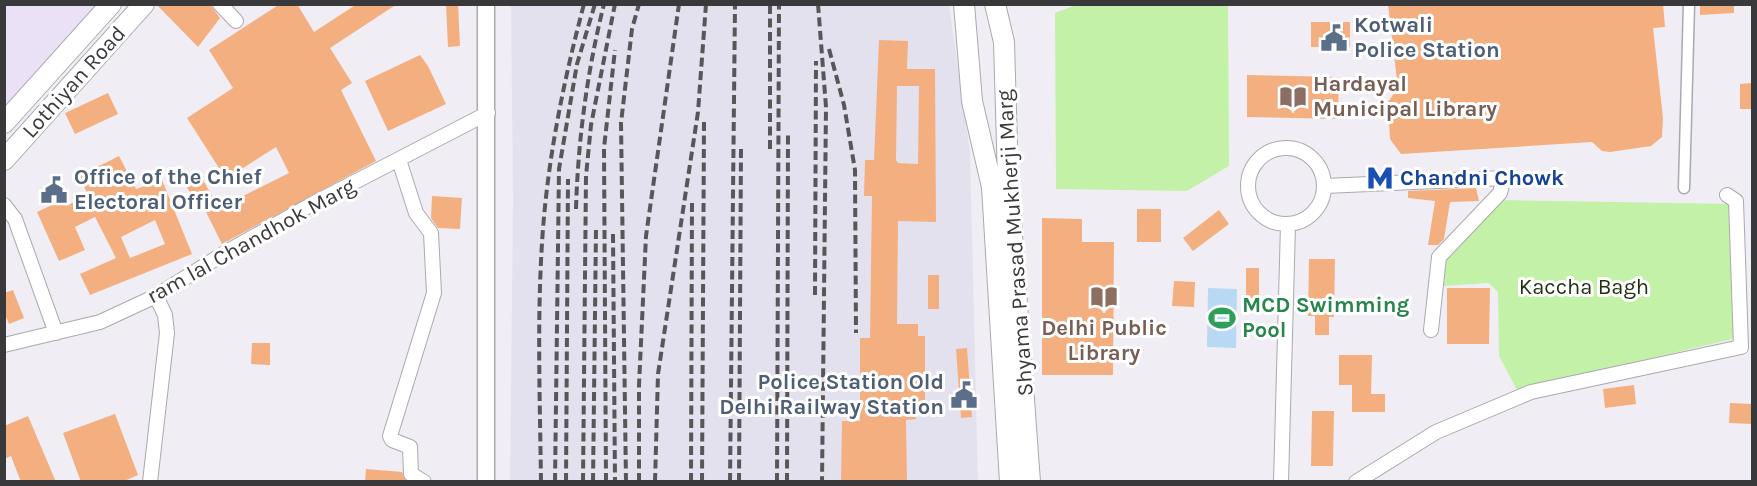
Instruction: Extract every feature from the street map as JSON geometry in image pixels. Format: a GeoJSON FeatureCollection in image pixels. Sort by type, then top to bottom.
{"type":"FeatureCollection","features":[{"type":"Feature","properties":{"kind":"main road","name":"Lothiyan Road"},"geometry":{"type":"LineString","coordinates":[[4,123],[111,4]]}},
{"type":"Feature","properties":{"kind":"main road","name":"Lothiyan Road"},"geometry":{"type":"LineString","coordinates":[[4,160],[144,4]]}},
{"type":"Feature","properties":{"kind":"main road","name":"Shyama Prasad Mukherji Marg"},"geometry":{"type":"LineString","coordinates":[[995,4],[1004,42],[1008,180],[1030,482]]}},
{"type":"Feature","properties":{"kind":"main road","name":"Shyama Prasad Mukherji Marg"},"geometry":{"type":"LineString","coordinates":[[966,5],[972,101],[992,187],[1010,482]]}},
{"type":"Feature","properties":{"kind":"street"},"geometry":{"type":"LineString","coordinates":[[220,4],[236,21]]}},
{"type":"Feature","properties":{"kind":"street"},"geometry":{"type":"LineString","coordinates":[[486,4],[488,113],[486,482]]}},
{"type":"Feature","properties":{"kind":"street"},"geometry":{"type":"LineString","coordinates":[[1684,188],[1689,4]]}},
{"type":"Feature","properties":{"kind":"street","name":"ram lal Chandhok Marg"},"geometry":{"type":"LineString","coordinates":[[4,345],[100,322],[156,296],[228,250],[488,113]]}},
{"type":"Feature","properties":{"kind":"street"},"geometry":{"type":"LineString","coordinates":[[1284,148],[1297,149],[1317,164],[1325,186],[1318,208],[1300,222],[1288,225],[1275,223],[1263,217],[1251,201],[1248,181],[1252,169],[1260,158],[1271,151],[1284,148]]}},
{"type":"Feature","properties":{"kind":"street"},"geometry":{"type":"LineString","coordinates":[[399,160],[414,209],[431,233],[434,293],[390,436],[392,440],[410,447],[411,474],[424,482]]}},
{"type":"Feature","properties":{"kind":"street"},"geometry":{"type":"LineString","coordinates":[[1325,186],[1504,178],[1500,192],[1439,257],[1431,330]]}},
{"type":"Feature","properties":{"kind":"street"},"geometry":{"type":"LineString","coordinates":[[1356,482],[1436,432],[1531,392],[1741,347],[1736,201],[1727,195]]}},
{"type":"Feature","properties":{"kind":"street"},"geometry":{"type":"LineString","coordinates":[[4,205],[15,219],[56,333]]}},
{"type":"Feature","properties":{"kind":"street"},"geometry":{"type":"LineString","coordinates":[[1281,482],[1288,225]]}},
{"type":"Feature","properties":{"kind":"street"},"geometry":{"type":"LineString","coordinates":[[150,482],[167,333],[165,315],[156,296]]}},
{"type":"Feature","properties":{"kind":"shaded area"},"geometry":{"type":"Polygon","coordinates":[[[5,5],[102,5],[5,117],[5,5]]]}},
{"type":"Feature","properties":{"kind":"shaded area"},"geometry":{"type":"Polygon","coordinates":[[[511,5],[949,5],[970,152],[978,481],[510,482],[513,199],[511,5]]]}},
{"type":"Feature","properties":{"kind":"green space"},"geometry":{"type":"Polygon","coordinates":[[[1076,5],[1228,5],[1229,166],[1187,191],[1056,189],[1055,13],[1076,5]]]}},
{"type":"Feature","properties":{"kind":"green space","name":"Kaccha Bagh"},"geometry":{"type":"Polygon","coordinates":[[[1499,200],[1733,204],[1741,337],[1517,390],[1499,356],[1498,292],[1489,283],[1444,286],[1445,260],[1499,200]]]}},
{"type":"Feature","properties":{"kind":"water","name":"MCD Swimming Pool"},"geometry":{"type":"Polygon","coordinates":[[[1208,288],[1237,289],[1236,348],[1207,347],[1208,288]]]}},
{"type":"Feature","properties":{"kind":"building"},"geometry":{"type":"Polygon","coordinates":[[[156,4],[210,4],[220,18],[198,47],[156,4]]]}},
{"type":"Feature","properties":{"kind":"building"},"geometry":{"type":"Polygon","coordinates":[[[280,4],[297,4],[314,32],[357,4],[397,4],[330,48],[352,83],[341,90],[376,161],[222,244],[204,208],[200,210],[184,182],[199,173],[219,208],[289,173],[276,147],[226,179],[187,118],[233,88],[209,50],[280,4]]]}},
{"type":"Feature","properties":{"kind":"building"},"geometry":{"type":"Polygon","coordinates":[[[446,4],[458,4],[460,46],[448,47],[446,4]]]}},
{"type":"Feature","properties":{"kind":"building"},"geometry":{"type":"Polygon","coordinates":[[[1388,4],[1663,4],[1665,27],[1653,28],[1663,118],[1662,137],[1651,146],[1610,152],[1602,151],[1592,142],[1401,154],[1390,139],[1388,102],[1398,88],[1388,4]]]}},
{"type":"Feature","properties":{"kind":"building"},"geometry":{"type":"Polygon","coordinates":[[[1700,4],[1734,4],[1734,13],[1700,15],[1700,4]]]}},
{"type":"Feature","properties":{"kind":"building"},"geometry":{"type":"Polygon","coordinates":[[[1311,22],[1350,22],[1350,47],[1311,47],[1311,22]]]}},
{"type":"Feature","properties":{"kind":"building"},"geometry":{"type":"Polygon","coordinates":[[[879,40],[908,41],[907,69],[935,69],[936,222],[898,221],[897,324],[918,324],[918,336],[925,336],[925,408],[916,407],[916,419],[906,420],[907,482],[841,482],[842,421],[860,421],[860,338],[870,338],[872,196],[864,196],[865,160],[874,160],[879,40]],[[897,86],[896,160],[898,163],[918,164],[919,86],[897,86]]]}},
{"type":"Feature","properties":{"kind":"building"},"geometry":{"type":"Polygon","coordinates":[[[420,55],[428,66],[446,104],[388,131],[365,81],[420,55]]]}},
{"type":"Feature","properties":{"kind":"building","name":"Hardayal Municipal Library"},"geometry":{"type":"Polygon","coordinates":[[[1247,75],[1339,77],[1338,119],[1247,117],[1247,75]]]}},
{"type":"Feature","properties":{"kind":"building"},"geometry":{"type":"Polygon","coordinates":[[[1752,83],[1752,109],[1740,109],[1740,84],[1752,83]]]}},
{"type":"Feature","properties":{"kind":"building"},"geometry":{"type":"Polygon","coordinates":[[[108,93],[118,114],[75,134],[65,113],[108,93]]]}},
{"type":"Feature","properties":{"kind":"building"},"geometry":{"type":"Polygon","coordinates":[[[119,156],[136,189],[162,180],[192,254],[90,295],[80,274],[116,258],[95,217],[75,227],[85,250],[59,261],[37,212],[63,200],[66,206],[88,195],[79,176],[119,156]],[[155,220],[121,237],[130,258],[165,244],[155,220]]]}},
{"type":"Feature","properties":{"kind":"building"},"geometry":{"type":"Polygon","coordinates":[[[1476,188],[1479,201],[1450,202],[1444,239],[1438,245],[1428,245],[1435,201],[1408,198],[1408,191],[1476,188]]]}},
{"type":"Feature","properties":{"kind":"building"},"geometry":{"type":"Polygon","coordinates":[[[432,196],[462,198],[460,229],[438,228],[431,218],[432,196]]]}},
{"type":"Feature","properties":{"kind":"building"},"geometry":{"type":"Polygon","coordinates":[[[1137,209],[1161,209],[1161,242],[1137,242],[1137,209]]]}},
{"type":"Feature","properties":{"kind":"building"},"geometry":{"type":"Polygon","coordinates":[[[1219,210],[1229,224],[1193,251],[1183,238],[1219,210]]]}},
{"type":"Feature","properties":{"kind":"building"},"geometry":{"type":"Polygon","coordinates":[[[1042,218],[1082,219],[1082,242],[1114,242],[1113,375],[1042,375],[1042,218]]]}},
{"type":"Feature","properties":{"kind":"building"},"geometry":{"type":"Polygon","coordinates":[[[1309,259],[1335,259],[1334,317],[1329,317],[1329,335],[1315,335],[1315,316],[1308,316],[1309,259]]]}},
{"type":"Feature","properties":{"kind":"building"},"geometry":{"type":"Polygon","coordinates":[[[1246,268],[1259,268],[1259,298],[1246,298],[1246,268]]]}},
{"type":"Feature","properties":{"kind":"building"},"geometry":{"type":"Polygon","coordinates":[[[928,275],[939,275],[939,309],[928,309],[928,275]]]}},
{"type":"Feature","properties":{"kind":"building"},"geometry":{"type":"Polygon","coordinates":[[[1174,281],[1195,282],[1194,307],[1172,306],[1174,281]]]}},
{"type":"Feature","properties":{"kind":"building"},"geometry":{"type":"Polygon","coordinates":[[[1447,288],[1490,288],[1489,344],[1447,344],[1447,288]]]}},
{"type":"Feature","properties":{"kind":"building"},"geometry":{"type":"Polygon","coordinates":[[[13,290],[24,318],[9,324],[4,312],[4,293],[13,290]]]}},
{"type":"Feature","properties":{"kind":"building"},"geometry":{"type":"Polygon","coordinates":[[[252,343],[270,343],[270,365],[251,364],[252,343]]]}},
{"type":"Feature","properties":{"kind":"building"},"geometry":{"type":"Polygon","coordinates":[[[967,348],[972,417],[961,418],[956,349],[967,348]]]}},
{"type":"Feature","properties":{"kind":"building"},"geometry":{"type":"Polygon","coordinates":[[[1339,355],[1372,355],[1371,394],[1385,394],[1385,412],[1352,412],[1352,385],[1339,385],[1339,355]]]}},
{"type":"Feature","properties":{"kind":"building"},"geometry":{"type":"Polygon","coordinates":[[[1634,385],[1636,404],[1605,408],[1603,389],[1634,385]]]}},
{"type":"Feature","properties":{"kind":"building"},"geometry":{"type":"Polygon","coordinates":[[[1730,403],[1752,404],[1752,424],[1729,423],[1730,403]]]}},
{"type":"Feature","properties":{"kind":"building"},"geometry":{"type":"Polygon","coordinates":[[[1312,411],[1334,411],[1333,466],[1311,466],[1312,411]]]}},
{"type":"Feature","properties":{"kind":"building"},"geometry":{"type":"Polygon","coordinates":[[[115,414],[138,475],[122,482],[81,482],[63,433],[115,414]]]}},
{"type":"Feature","properties":{"kind":"building"},"geometry":{"type":"Polygon","coordinates":[[[28,416],[56,482],[21,482],[11,456],[4,459],[4,426],[28,416]]]}},
{"type":"Feature","properties":{"kind":"building"},"geometry":{"type":"Polygon","coordinates":[[[366,469],[402,472],[406,482],[365,482],[366,469]]]}},
{"type":"Feature","properties":{"kind":"railway"},"geometry":{"type":"LineString","coordinates":[[541,482],[539,362],[544,213],[557,123],[584,4]]}},
{"type":"Feature","properties":{"kind":"railway"},"geometry":{"type":"LineString","coordinates":[[555,482],[559,169],[577,64],[595,4]]}},
{"type":"Feature","properties":{"kind":"railway"},"geometry":{"type":"LineString","coordinates":[[576,209],[584,106],[604,4]]}},
{"type":"Feature","properties":{"kind":"railway"},"geometry":{"type":"LineString","coordinates":[[583,482],[586,176],[591,125],[615,4]]}},
{"type":"Feature","properties":{"kind":"railway"},"geometry":{"type":"LineString","coordinates":[[626,482],[621,123],[632,29],[639,4]]}},
{"type":"Feature","properties":{"kind":"railway"},"geometry":{"type":"LineString","coordinates":[[639,482],[639,385],[646,236],[679,4]]}},
{"type":"Feature","properties":{"kind":"railway"},"geometry":{"type":"LineString","coordinates":[[655,482],[658,374],[698,112],[706,4]]}},
{"type":"Feature","properties":{"kind":"railway"},"geometry":{"type":"LineString","coordinates":[[730,482],[735,4]]}},
{"type":"Feature","properties":{"kind":"railway"},"geometry":{"type":"LineString","coordinates":[[770,4],[770,149]]}},
{"type":"Feature","properties":{"kind":"railway"},"geometry":{"type":"LineString","coordinates":[[777,482],[779,4]]}},
{"type":"Feature","properties":{"kind":"railway"},"geometry":{"type":"LineString","coordinates":[[818,4],[826,107],[822,482]]}},
{"type":"Feature","properties":{"kind":"railway"},"geometry":{"type":"LineString","coordinates":[[829,49],[844,105],[855,170],[856,333]]}},
{"type":"Feature","properties":{"kind":"railway"},"geometry":{"type":"LineString","coordinates":[[606,482],[604,148],[615,50]]}},
{"type":"Feature","properties":{"kind":"railway"},"geometry":{"type":"LineString","coordinates":[[815,295],[816,61]]}},
{"type":"Feature","properties":{"kind":"railway"},"geometry":{"type":"LineString","coordinates":[[702,482],[704,122]]}},
{"type":"Feature","properties":{"kind":"railway"},"geometry":{"type":"LineString","coordinates":[[787,482],[788,131]]}},
{"type":"Feature","properties":{"kind":"railway"},"geometry":{"type":"LineString","coordinates":[[739,482],[741,148]]}},
{"type":"Feature","properties":{"kind":"railway"},"geometry":{"type":"LineString","coordinates":[[566,482],[568,179]]}},
{"type":"Feature","properties":{"kind":"railway"},"geometry":{"type":"LineString","coordinates":[[691,482],[692,199]]}},
{"type":"Feature","properties":{"kind":"railway"},"geometry":{"type":"LineString","coordinates":[[593,482],[596,228]]}},
{"type":"Feature","properties":{"kind":"railway"},"geometry":{"type":"LineString","coordinates":[[613,234],[615,482]]}},
{"type":"Feature","properties":{"kind":"place","name":"Kotwali Police Station"},"geometry":{"type":"Point","coordinates":[1334,38]}},
{"type":"Feature","properties":{"kind":"place","name":"Hardayal Municipal Library"},"geometry":{"type":"Point","coordinates":[1293,97]}},
{"type":"Feature","properties":{"kind":"place","name":"Chandni Chowk"},"geometry":{"type":"Point","coordinates":[1380,178]}},
{"type":"Feature","properties":{"kind":"place","name":"Office of the Chief Electoral Officer"},"geometry":{"type":"Point","coordinates":[54,190]}},
{"type":"Feature","properties":{"kind":"place","name":"Delhi Public Library"},"geometry":{"type":"Point","coordinates":[1104,297]}},
{"type":"Feature","properties":{"kind":"place","name":"MCD Swimming Pool"},"geometry":{"type":"Point","coordinates":[1222,318]}},
{"type":"Feature","properties":{"kind":"place","name":"Police Station Old Delhi Railway Station"},"geometry":{"type":"Point","coordinates":[964,395]}}]}
